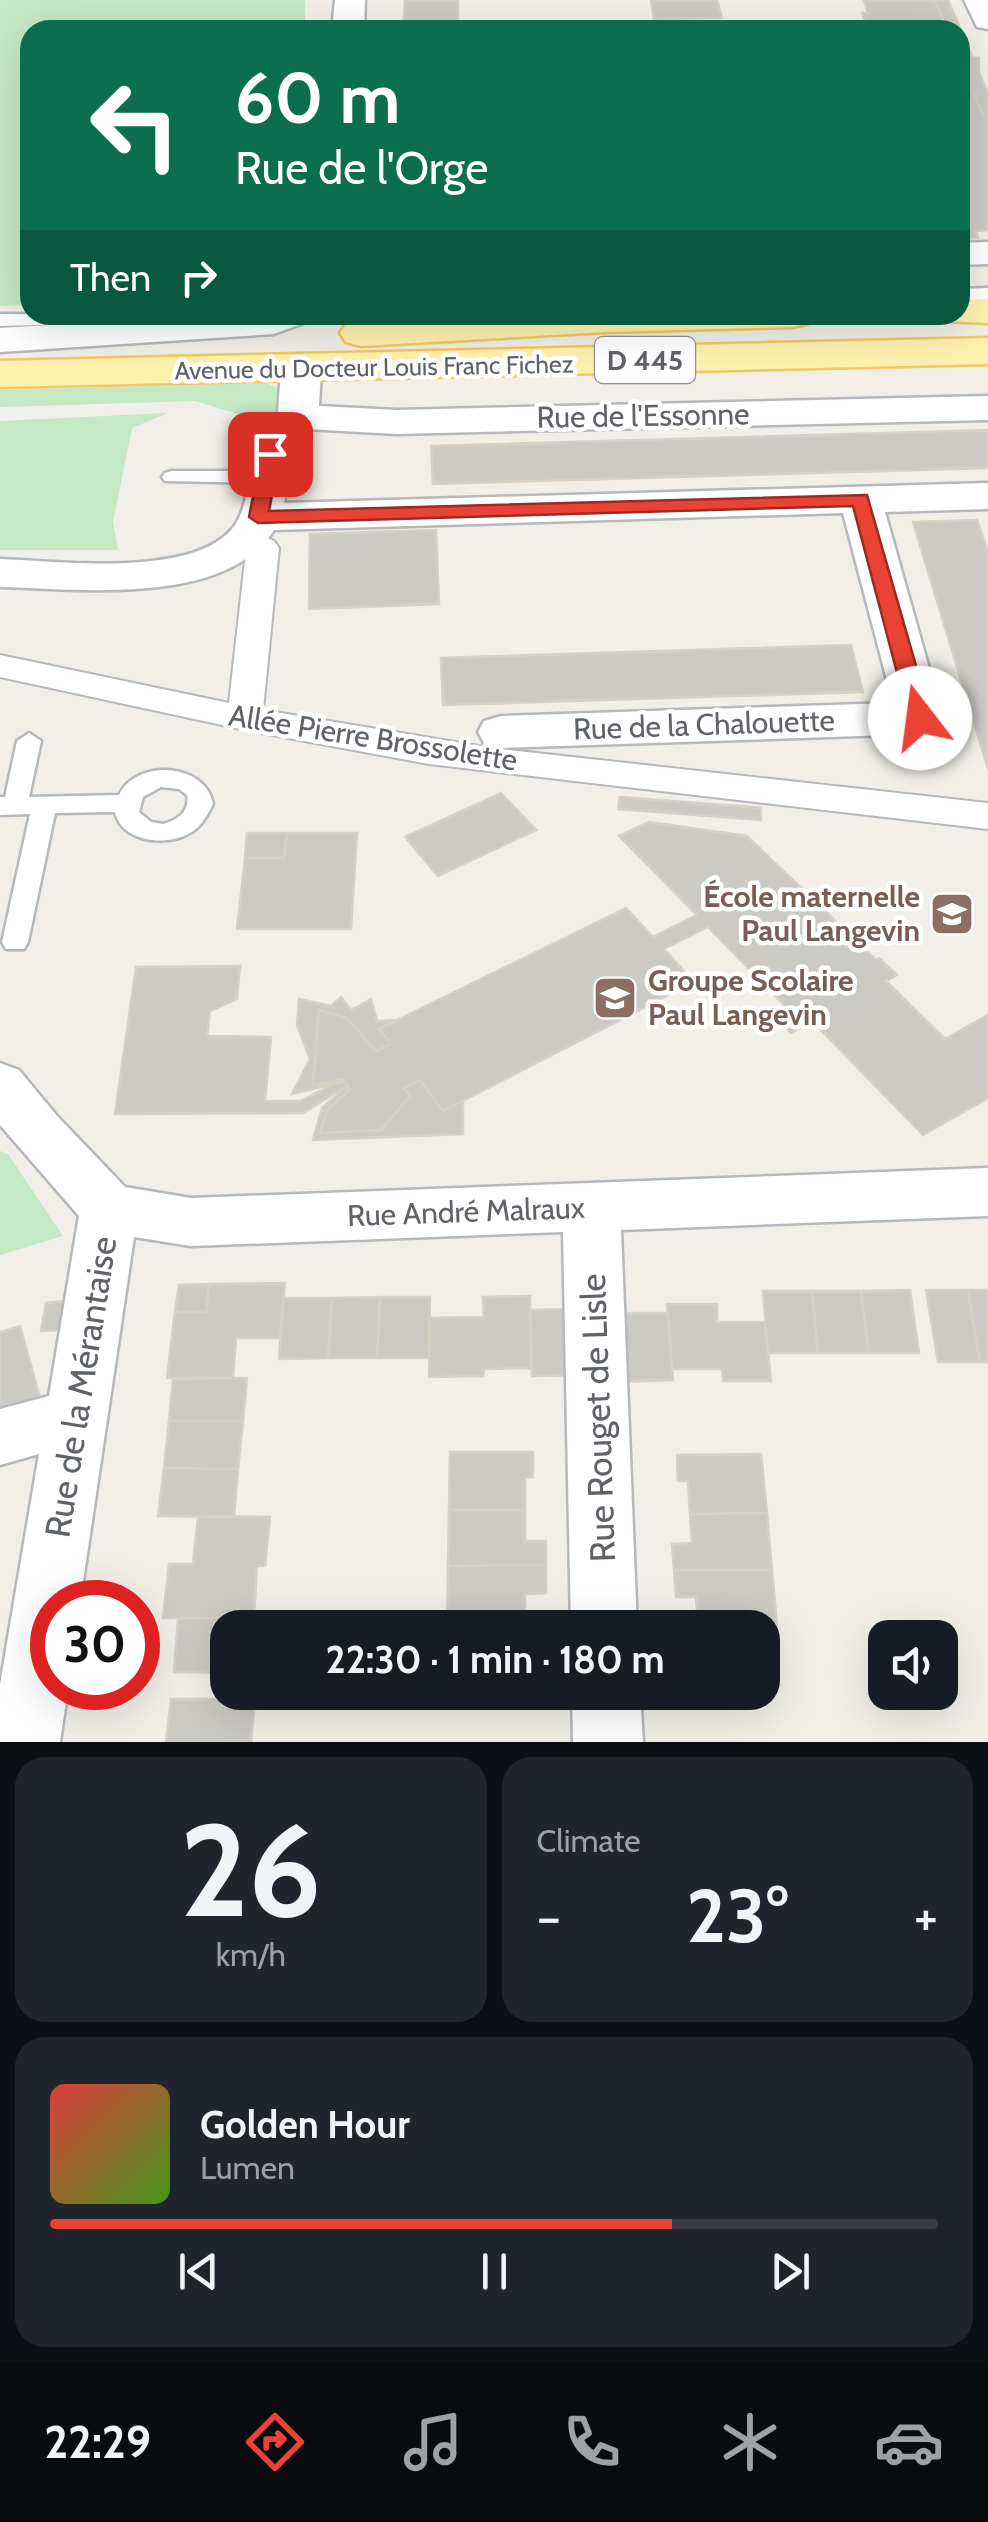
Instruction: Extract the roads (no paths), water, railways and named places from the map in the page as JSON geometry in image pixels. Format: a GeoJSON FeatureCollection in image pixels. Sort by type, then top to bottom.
{"type":"FeatureCollection","features":[{"type":"Feature","properties":{"kind":"main road","name":"Avenue du Docteur Louis Franc Fichez"},"geometry":{"type":"LineString","coordinates":[[0,341],[329,335],[502,325]]}},
{"type":"Feature","properties":{"kind":"main road"},"geometry":{"type":"LineString","coordinates":[[724,358],[875,338],[988,336]]}},
{"type":"Feature","properties":{"kind":"main road","name":"Avenue du Docteur Louis Franc Fichez"},"geometry":{"type":"LineString","coordinates":[[0,374],[302,370],[988,351]]}},
{"type":"Feature","properties":{"kind":"street"},"geometry":{"type":"LineString","coordinates":[[979,0],[988,20]]}},
{"type":"Feature","properties":{"kind":"street"},"geometry":{"type":"LineString","coordinates":[[0,341],[244,325]]}},
{"type":"Feature","properties":{"kind":"street"},"geometry":{"type":"LineString","coordinates":[[245,718],[264,548],[248,522],[274,432],[298,418],[302,370]]}},
{"type":"Feature","properties":{"kind":"street","name":"Rue de l'Essonne"},"geometry":{"type":"LineString","coordinates":[[298,418],[397,422],[988,408]]}},
{"type":"Feature","properties":{"kind":"street"},"geometry":{"type":"LineString","coordinates":[[0,573],[118,574],[180,569],[248,522],[988,496]]}},
{"type":"Feature","properties":{"kind":"street","name":"Rue de la Chalouette"},"geometry":{"type":"LineString","coordinates":[[501,732],[920,718],[861,500]]}},
{"type":"Feature","properties":{"kind":"street","name":"Allée Pierre Brossolette"},"geometry":{"type":"LineString","coordinates":[[0,666],[245,718],[489,759],[848,796],[988,816]]}},
{"type":"Feature","properties":{"kind":"street"},"geometry":{"type":"LineString","coordinates":[[0,1086],[110,1210]]}},
{"type":"Feature","properties":{"kind":"street","name":"Rue André Malraux"},"geometry":{"type":"LineString","coordinates":[[110,1210],[191,1222],[988,1192]]}},
{"type":"Feature","properties":{"kind":"street","name":"Rue Rouget de Lisle"},"geometry":{"type":"LineString","coordinates":[[591,1208],[603,1610]]}},
{"type":"Feature","properties":{"kind":"street","name":"Rue de la Mérantaise"},"geometry":{"type":"LineString","coordinates":[[25,1742],[110,1210]]}},
{"type":"Feature","properties":{"kind":"street"},"geometry":{"type":"LineString","coordinates":[[0,1437],[46,1424],[75,1426]]}},
{"type":"Feature","properties":{"kind":"street"},"geometry":{"type":"LineString","coordinates":[[607,1710],[608,1742]]}},
{"type":"Feature","properties":{"kind":"lane"},"geometry":{"type":"LineString","coordinates":[[172,477],[248,522]]}},
{"type":"Feature","properties":{"kind":"lane"},"geometry":{"type":"LineString","coordinates":[[29,741],[8,807],[126,803]]}},
{"type":"Feature","properties":{"kind":"lane"},"geometry":{"type":"LineString","coordinates":[[15,942],[44,806]]}},
{"type":"Feature","properties":{"kind":"tunnel"},"geometry":{"type":"LineString","coordinates":[[970,74],[980,74]]}},
{"type":"Feature","properties":{"kind":"place","name":"École maternelle Paul Langevin"},"geometry":{"type":"Point","coordinates":[952,914]}},
{"type":"Feature","properties":{"kind":"place","name":"Groupe Scolaire Paul Langevin"},"geometry":{"type":"Point","coordinates":[615,998]}}]}
